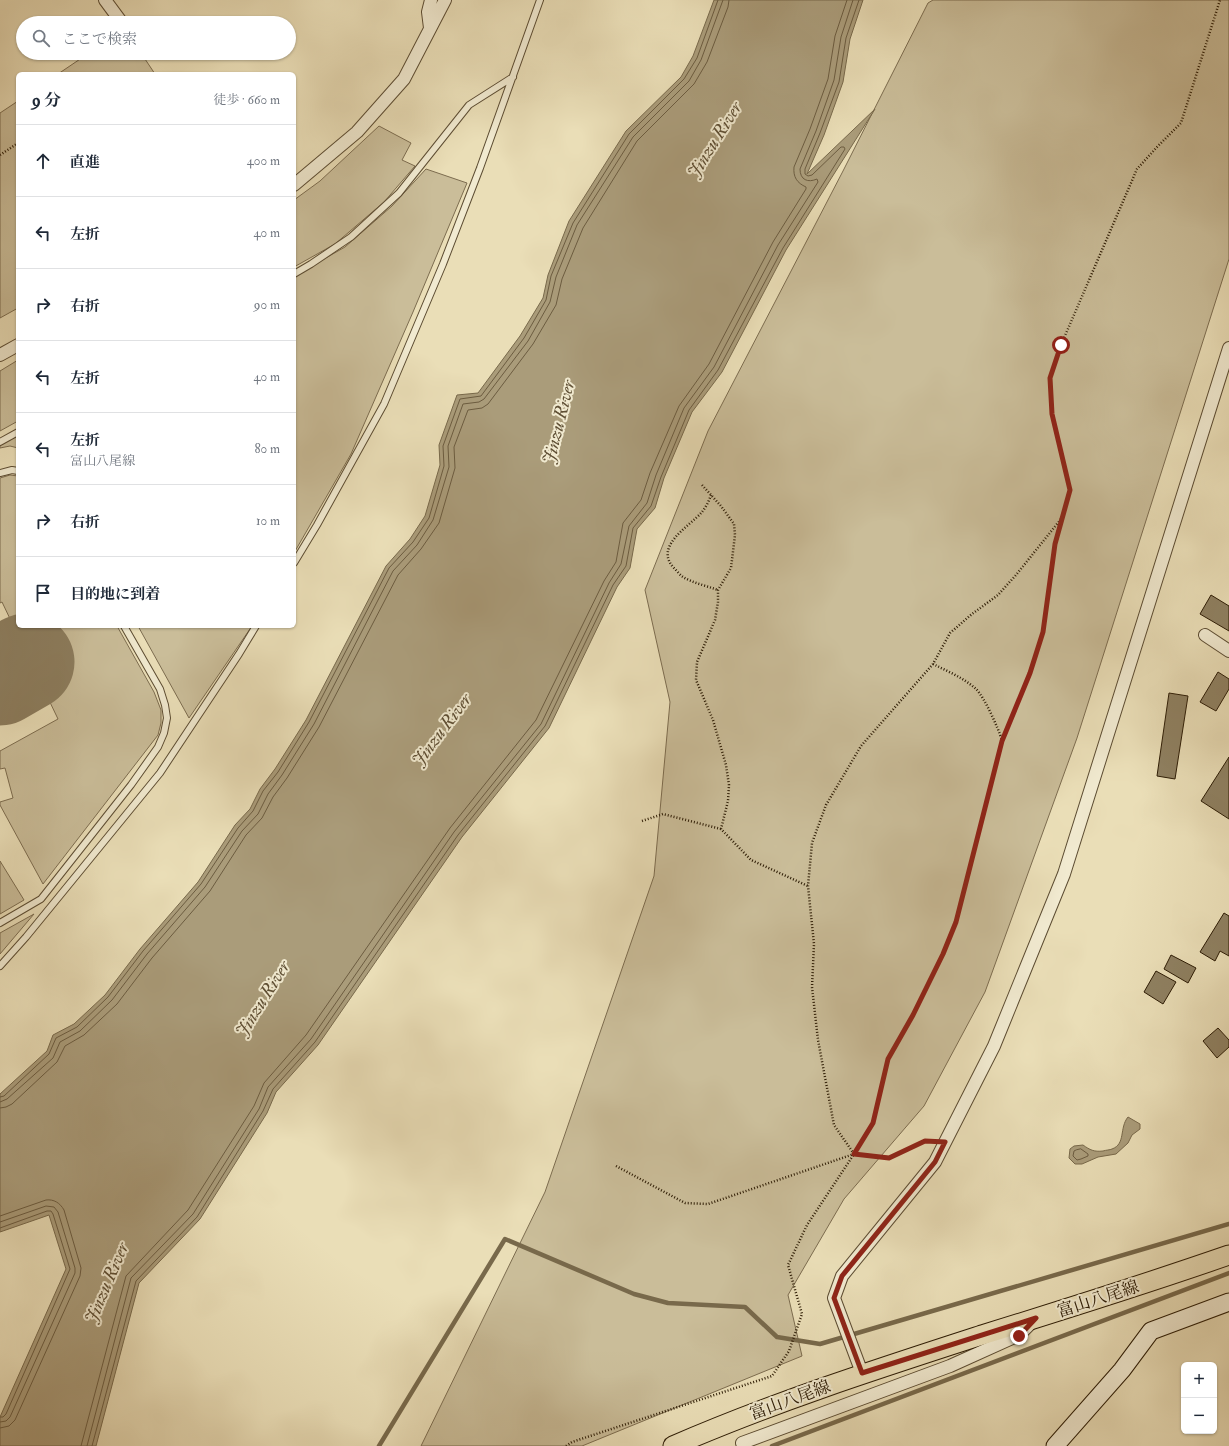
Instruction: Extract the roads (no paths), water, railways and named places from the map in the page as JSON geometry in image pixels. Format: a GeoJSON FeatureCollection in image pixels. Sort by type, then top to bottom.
{"type":"FeatureCollection","features":[{"type":"Feature","properties":{"kind":"main road","name":"富山八尾線"},"geometry":{"type":"LineString","coordinates":[[673,1446],[716,1427],[862,1373],[1229,1255]]}},
{"type":"Feature","properties":{"kind":"street"},"geometry":{"type":"LineString","coordinates":[[106,0],[117,16]]}},
{"type":"Feature","properties":{"kind":"street"},"geometry":{"type":"LineString","coordinates":[[430,28],[428,12],[431,0]]}},
{"type":"Feature","properties":{"kind":"street"},"geometry":{"type":"LineString","coordinates":[[296,183],[357,132],[404,79],[445,0]]}},
{"type":"Feature","properties":{"kind":"street"},"geometry":{"type":"LineString","coordinates":[[0,355],[16,346]]}},
{"type":"Feature","properties":{"kind":"street"},"geometry":{"type":"LineString","coordinates":[[862,1373],[834,1298],[842,1276],[935,1162],[994,1046],[1064,874],[1229,348]]}},
{"type":"Feature","properties":{"kind":"street"},"geometry":{"type":"LineString","coordinates":[[1205,635],[1229,650]]}},
{"type":"Feature","properties":{"kind":"street"},"geometry":{"type":"LineString","coordinates":[[1055,1446],[1122,1370],[1151,1331],[1229,1302]]}},
{"type":"Feature","properties":{"kind":"street"},"geometry":{"type":"LineString","coordinates":[[740,1445],[950,1366],[1019,1336],[1036,1318]]}},
{"type":"Feature","properties":{"kind":"lane"},"geometry":{"type":"LineString","coordinates":[[296,560],[317,525],[384,404],[443,264],[480,168],[540,0]]}},
{"type":"Feature","properties":{"kind":"lane"},"geometry":{"type":"LineString","coordinates":[[296,273],[351,237],[399,193],[469,105],[513,77]]}},
{"type":"Feature","properties":{"kind":"lane"},"geometry":{"type":"LineString","coordinates":[[0,442],[16,433]]}},
{"type":"Feature","properties":{"kind":"lane"},"geometry":{"type":"LineString","coordinates":[[0,473],[12,470],[16,471]]}},
{"type":"Feature","properties":{"kind":"lane"},"geometry":{"type":"LineString","coordinates":[[0,923],[41,899],[131,785],[158,747],[164,733],[167,718],[160,689],[125,628]]}},
{"type":"Feature","properties":{"kind":"lane"},"geometry":{"type":"LineString","coordinates":[[0,966],[26,937],[160,774],[255,628]]}},
{"type":"Feature","properties":{"kind":"water","name":"Jinzu River"},"geometry":{"type":"Polygon","coordinates":[[[714,0],[863,0],[850,39],[843,82],[824,135],[807,174],[875,109],[786,250],[722,372],[692,412],[664,478],[655,508],[637,529],[630,568],[617,587],[549,728],[462,837],[318,1045],[276,1092],[267,1113],[200,1219],[139,1283],[96,1446],[0,1446],[0,1417],[66,1269],[49,1215],[0,1232],[0,1094],[47,1051],[53,1035],[74,1024],[105,995],[140,949],[198,882],[235,825],[250,809],[260,789],[275,769],[306,720],[386,566],[410,539],[425,516],[440,465],[439,445],[457,395],[478,393],[520,336],[543,298],[548,275],[569,221],[626,131],[681,77],[693,56],[714,0]]]}},
{"type":"Feature","properties":{"kind":"water"},"geometry":{"type":"Polygon","coordinates":[[[1128,1117],[1140,1124],[1140,1129],[1132,1135],[1128,1143],[1116,1154],[1098,1157],[1082,1164],[1075,1164],[1069,1158],[1070,1149],[1074,1146],[1083,1145],[1097,1151],[1116,1147],[1121,1140],[1125,1121],[1128,1117]]]}},
{"type":"Feature","properties":{"kind":"waterway"},"geometry":{"type":"LineString","coordinates":[[379,1446],[505,1239],[634,1294],[668,1303],[745,1307],[777,1337],[820,1344],[1229,1224]]}},
{"type":"Feature","properties":{"kind":"waterway"},"geometry":{"type":"LineString","coordinates":[[772,1446],[1229,1273]]}}]}
